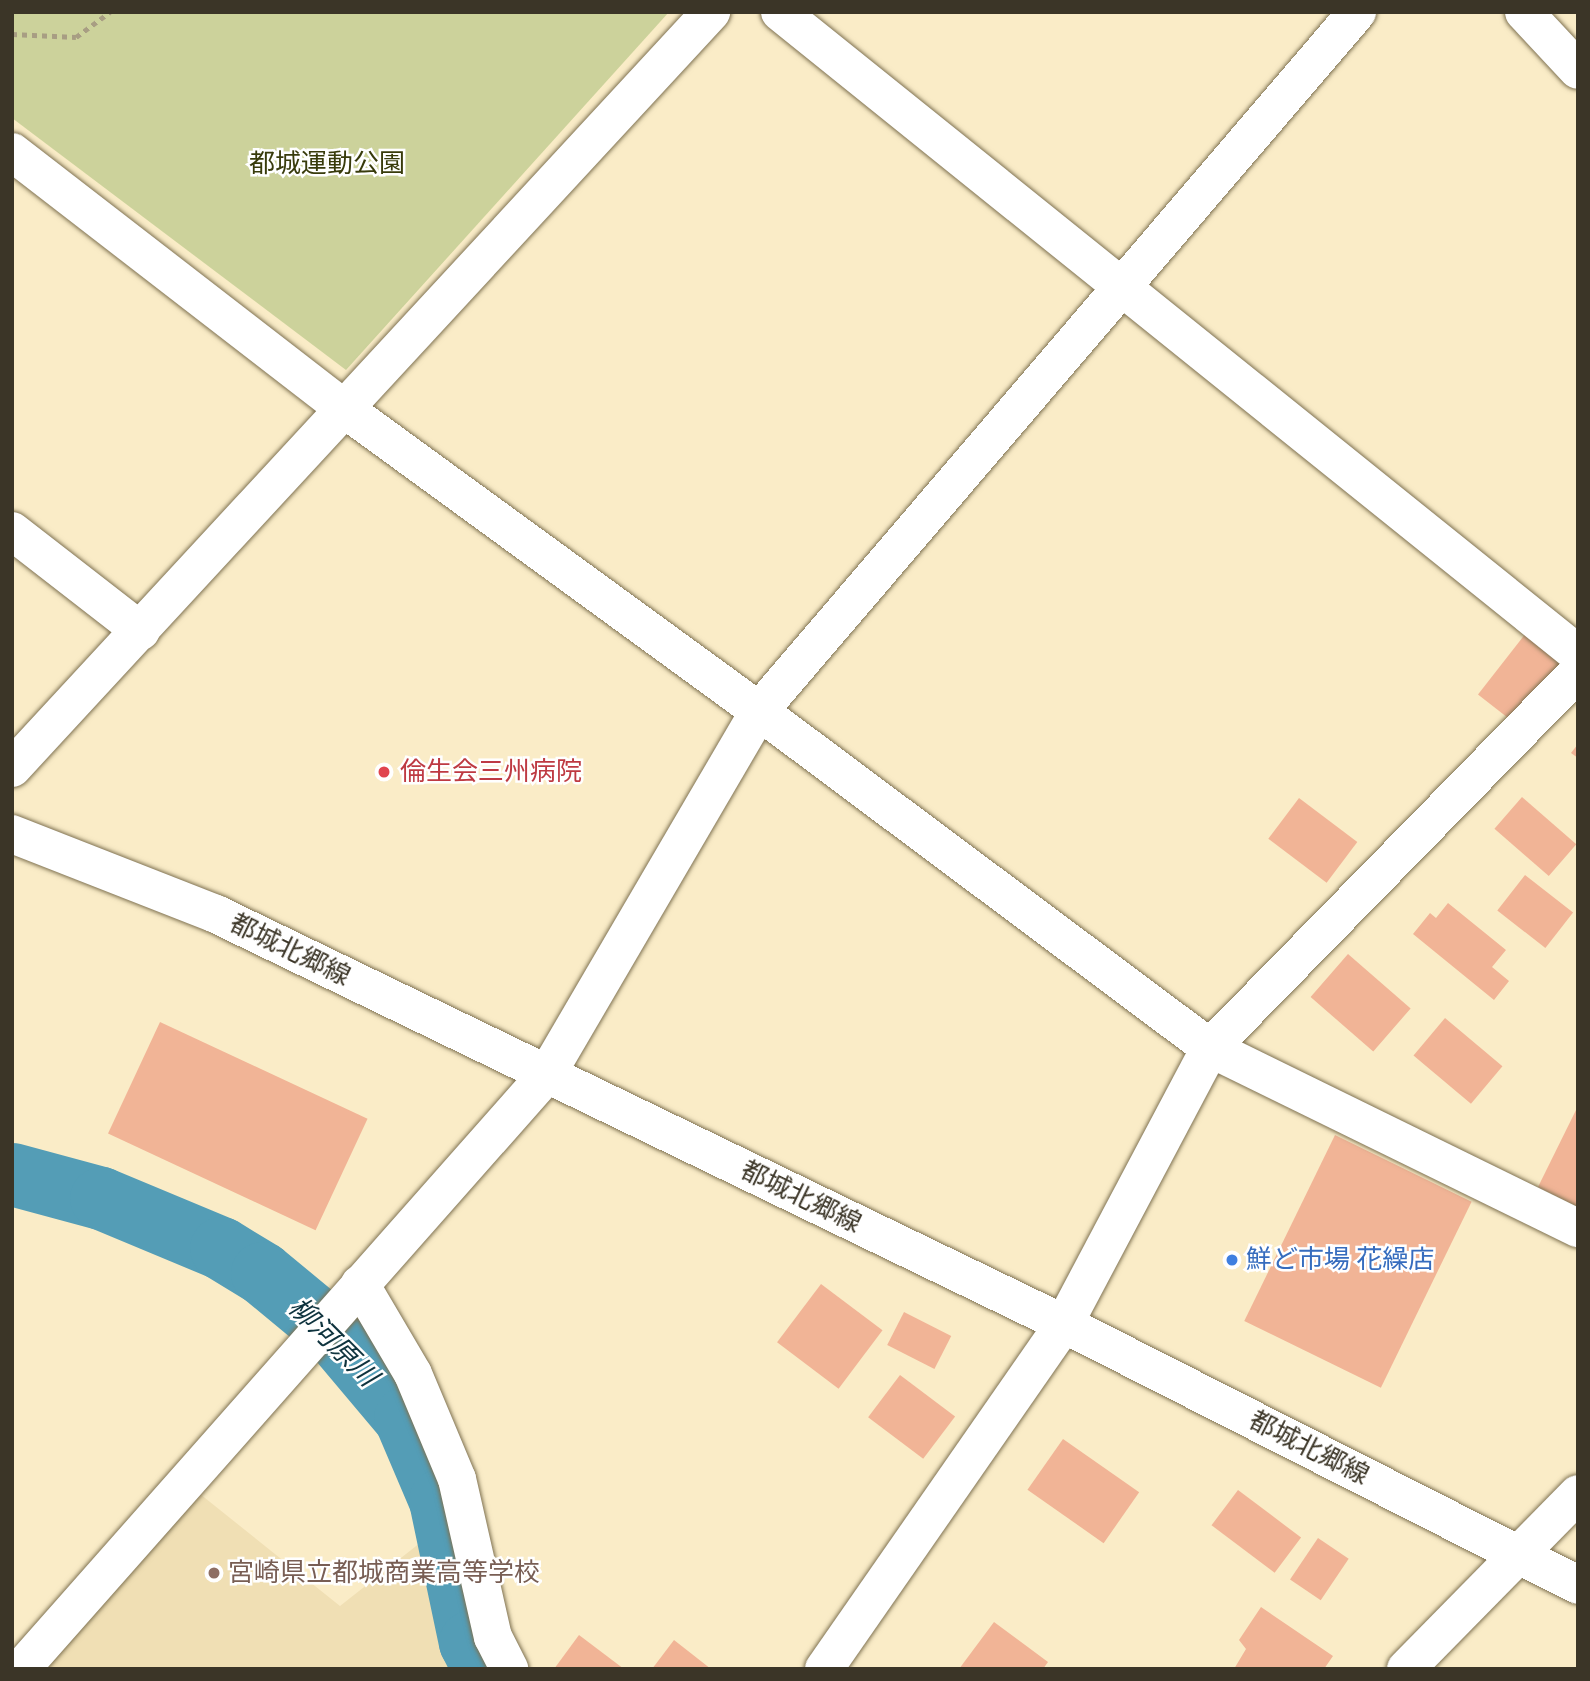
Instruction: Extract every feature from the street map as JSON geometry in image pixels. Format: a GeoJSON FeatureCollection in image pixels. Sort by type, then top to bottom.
{"type":"FeatureCollection","features":[{"type":"Feature","properties":{"kind":"street"},"geometry":{"type":"LineString","coordinates":[[12,768],[346,410],[710,12]]}},
{"type":"Feature","properties":{"kind":"street"},"geometry":{"type":"LineString","coordinates":[[780,12],[1578,654]]}},
{"type":"Feature","properties":{"kind":"street"},"geometry":{"type":"LineString","coordinates":[[21,1669],[547,1074],[759,711],[1357,12]]}},
{"type":"Feature","properties":{"kind":"street"},"geometry":{"type":"LineString","coordinates":[[1524,12],[1578,71]]}},
{"type":"Feature","properties":{"kind":"street"},"geometry":{"type":"LineString","coordinates":[[12,152],[346,410],[759,711],[1210,1048],[1578,1228]]}},
{"type":"Feature","properties":{"kind":"street"},"geometry":{"type":"LineString","coordinates":[[12,531],[141,631]]}},
{"type":"Feature","properties":{"kind":"street"},"geometry":{"type":"LineString","coordinates":[[824,1669],[1064,1324],[1210,1048],[1578,672]]}},
{"type":"Feature","properties":{"kind":"street","name":"都城北郷線"},"geometry":{"type":"LineString","coordinates":[[12,834],[216,914],[1064,1324],[1578,1585]]}},
{"type":"Feature","properties":{"kind":"street"},"geometry":{"type":"LineString","coordinates":[[350,1295],[413,1374],[457,1479],[494,1637],[509,1669]]}},
{"type":"Feature","properties":{"kind":"street"},"geometry":{"type":"LineString","coordinates":[[1406,1669],[1578,1494]]}},
{"type":"Feature","properties":{"kind":"path"},"geometry":{"type":"LineString","coordinates":[[12,34],[76,37],[110,12]]}},
{"type":"Feature","properties":{"kind":"shaded area","name":"宮崎県立都城商業高等学校"},"geometry":{"type":"Polygon","coordinates":[[[200,1494],[340,1606],[425,1539],[461,1669],[43,1669],[200,1494]]]}},
{"type":"Feature","properties":{"kind":"green space","name":"都城運動公園"},"geometry":{"type":"Polygon","coordinates":[[[12,12],[669,12],[346,370],[12,118],[12,12]]]}},
{"type":"Feature","properties":{"kind":"building"},"geometry":{"type":"Polygon","coordinates":[[[1526,633],[1564,663],[1516,724],[1478,694],[1526,633]]]}},
{"type":"Feature","properties":{"kind":"building"},"geometry":{"type":"Polygon","coordinates":[[[1578,744],[1578,758],[1571,753],[1578,744]]]}},
{"type":"Feature","properties":{"kind":"building"},"geometry":{"type":"Polygon","coordinates":[[[1522,797],[1576,844],[1549,876],[1494,829],[1522,797]]]}},
{"type":"Feature","properties":{"kind":"building"},"geometry":{"type":"Polygon","coordinates":[[[1299,798],[1357,842],[1327,883],[1268,839],[1299,798]]]}},
{"type":"Feature","properties":{"kind":"building"},"geometry":{"type":"Polygon","coordinates":[[[1525,875],[1573,913],[1545,948],[1497,910],[1525,875]]]}},
{"type":"Feature","properties":{"kind":"building"},"geometry":{"type":"Polygon","coordinates":[[[1448,903],[1506,950],[1492,967],[1509,981],[1494,1000],[1413,934],[1430,913],[1436,918],[1448,903]]]}},
{"type":"Feature","properties":{"kind":"building"},"geometry":{"type":"Polygon","coordinates":[[[1348,954],[1411,1008],[1373,1051],[1311,997],[1348,954]]]}},
{"type":"Feature","properties":{"kind":"building"},"geometry":{"type":"Polygon","coordinates":[[[1445,1018],[1502,1066],[1471,1104],[1414,1056],[1445,1018]]]}},
{"type":"Feature","properties":{"kind":"building"},"geometry":{"type":"Polygon","coordinates":[[[160,1022],[368,1119],[316,1230],[108,1133],[160,1022]]]}},
{"type":"Feature","properties":{"kind":"building"},"geometry":{"type":"Polygon","coordinates":[[[1578,1106],[1578,1207],[1538,1187],[1578,1106]]]}},
{"type":"Feature","properties":{"kind":"building"},"geometry":{"type":"Polygon","coordinates":[[[1335,1135],[1472,1202],[1381,1388],[1244,1321],[1335,1135]]]}},
{"type":"Feature","properties":{"kind":"building"},"geometry":{"type":"Polygon","coordinates":[[[821,1284],[882,1330],[839,1389],[777,1342],[821,1284]]]}},
{"type":"Feature","properties":{"kind":"building"},"geometry":{"type":"Polygon","coordinates":[[[904,1312],[951,1336],[934,1369],[887,1345],[904,1312]]]}},
{"type":"Feature","properties":{"kind":"building"},"geometry":{"type":"Polygon","coordinates":[[[900,1375],[955,1417],[923,1459],[868,1417],[900,1375]]]}},
{"type":"Feature","properties":{"kind":"building"},"geometry":{"type":"Polygon","coordinates":[[[1063,1439],[1139,1492],[1104,1543],[1027,1490],[1063,1439]]]}},
{"type":"Feature","properties":{"kind":"building"},"geometry":{"type":"Polygon","coordinates":[[[1238,1490],[1301,1538],[1275,1573],[1212,1525],[1238,1490]]]}},
{"type":"Feature","properties":{"kind":"building"},"geometry":{"type":"Polygon","coordinates":[[[1318,1538],[1349,1559],[1321,1600],[1290,1579],[1318,1538]]]}},
{"type":"Feature","properties":{"kind":"building"},"geometry":{"type":"Polygon","coordinates":[[[1261,1607],[1333,1656],[1324,1669],[1234,1669],[1246,1649],[1239,1640],[1261,1607]]]}},
{"type":"Feature","properties":{"kind":"building"},"geometry":{"type":"Polygon","coordinates":[[[994,1622],[1048,1662],[1043,1669],[959,1669],[994,1622]]]}},
{"type":"Feature","properties":{"kind":"building"},"geometry":{"type":"Polygon","coordinates":[[[579,1635],[624,1669],[554,1669],[579,1635]]]}},
{"type":"Feature","properties":{"kind":"building"},"geometry":{"type":"Polygon","coordinates":[[[674,1640],[711,1669],[652,1669],[674,1640]]]}},
{"type":"Feature","properties":{"kind":"waterway","name":"柳河原川"},"geometry":{"type":"LineString","coordinates":[[12,1174],[101,1198],[221,1248],[262,1273],[331,1330],[405,1418],[440,1500],[470,1642],[484,1669]]}},
{"type":"Feature","properties":{"kind":"place","name":"倫生会三州病院"},"geometry":{"type":"Point","coordinates":[384,772]}},
{"type":"Feature","properties":{"kind":"place","name":"鮮ど市場 花繰店"},"geometry":{"type":"Point","coordinates":[1232,1260]}},
{"type":"Feature","properties":{"kind":"place","name":"宮崎県立都城商業高等学校"},"geometry":{"type":"Point","coordinates":[214,1573]}}]}
